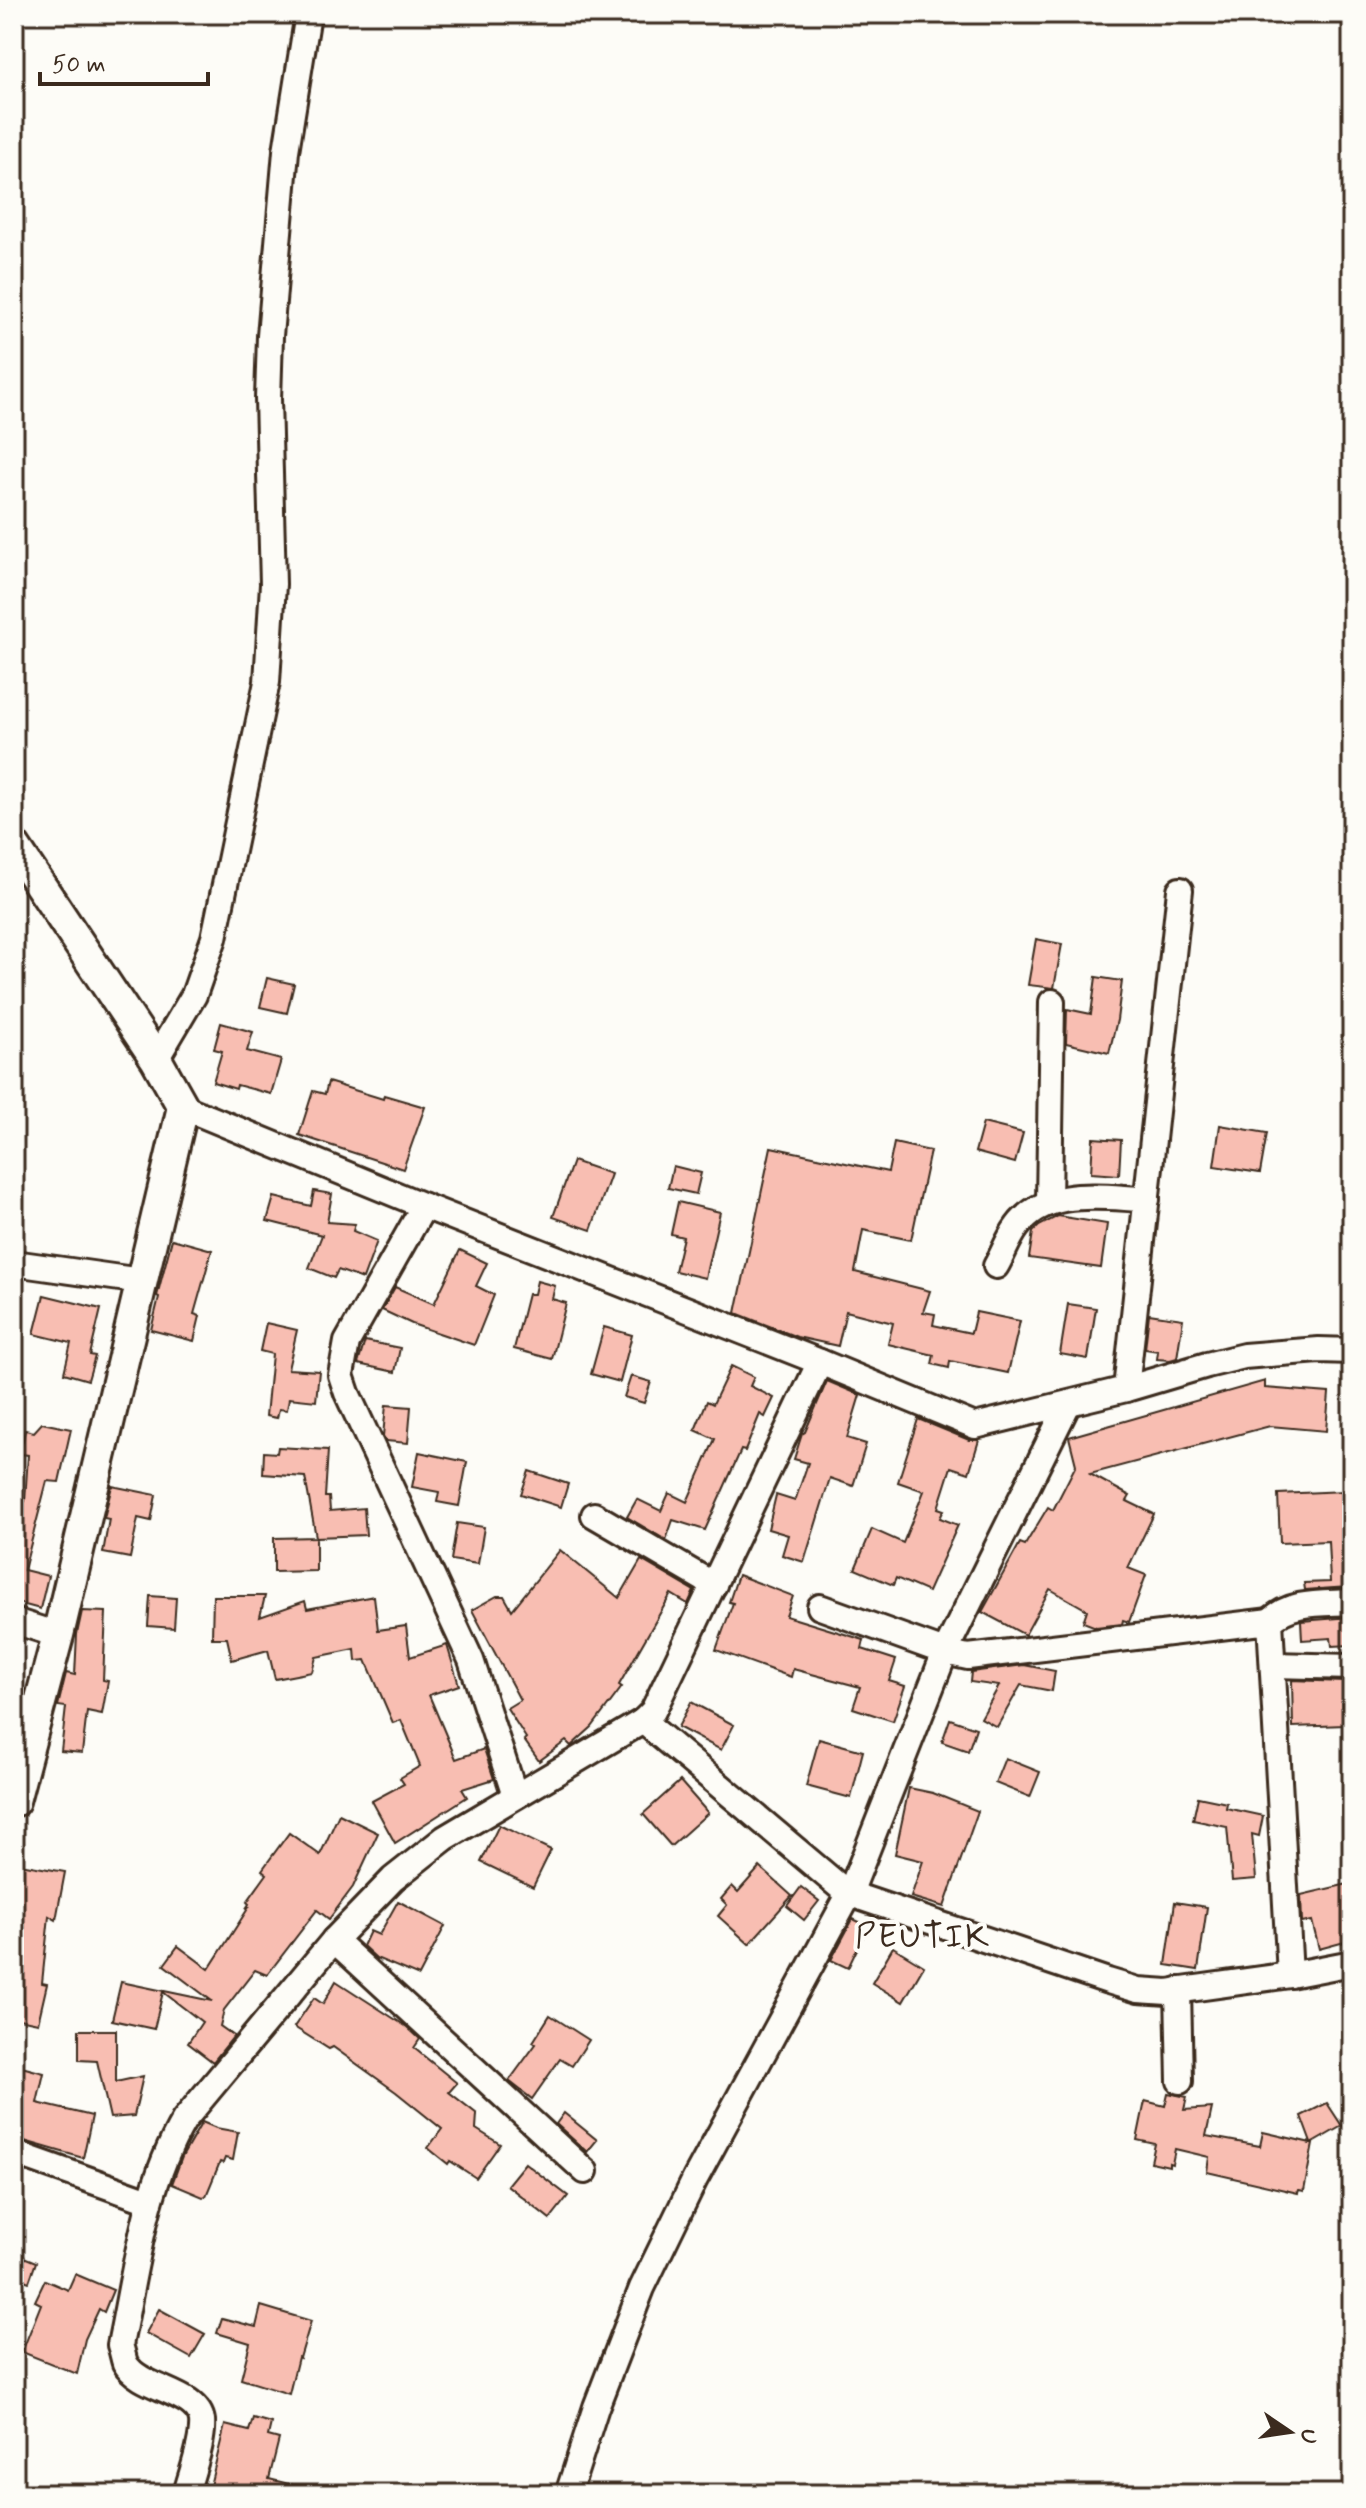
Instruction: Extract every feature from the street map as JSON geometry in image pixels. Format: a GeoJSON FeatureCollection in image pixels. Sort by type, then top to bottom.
{"type":"FeatureCollection","features":[{"type":"Feature","properties":{"kind":"street"},"geometry":{"type":"LineString","coordinates":[[156,1059],[194,995],[214,938],[267,682],[273,584],[268,399],[270,336],[286,151],[308,14]]}},
{"type":"Feature","properties":{"kind":"street"},"geometry":{"type":"LineString","coordinates":[[14,846],[156,1059],[183,1107],[975,1426],[1244,1356],[1309,1350],[1352,1351]]}},
{"type":"Feature","properties":{"kind":"street"},"geometry":{"type":"LineString","coordinates":[[1126,1389],[1180,890]]}},
{"type":"Feature","properties":{"kind":"street"},"geometry":{"type":"LineString","coordinates":[[1049,1203],[1052,1002]]}},
{"type":"Feature","properties":{"kind":"street"},"geometry":{"type":"LineString","coordinates":[[14,1801],[58,1635],[183,1107]]}},
{"type":"Feature","properties":{"kind":"street"},"geometry":{"type":"LineString","coordinates":[[996,1266],[1016,1228],[1038,1208],[1049,1203],[1070,1197],[1147,1199]]}},
{"type":"Feature","properties":{"kind":"street"},"geometry":{"type":"LineString","coordinates":[[424,1206],[347,1342],[341,1375],[478,1678],[515,1796]]}},
{"type":"Feature","properties":{"kind":"street"},"geometry":{"type":"LineString","coordinates":[[14,1263],[141,1281]]}},
{"type":"Feature","properties":{"kind":"street"},"geometry":{"type":"LineString","coordinates":[[186,2494],[202,2432],[201,2416],[192,2404],[133,2372],[126,2363],[120,2345],[149,2201],[184,2120],[334,1940],[393,1879],[445,1838],[643,1721],[659,1702],[820,1362]]}},
{"type":"Feature","properties":{"kind":"street"},"geometry":{"type":"LineString","coordinates":[[568,2494],[596,2407],[642,2288],[695,2179],[850,1893],[945,1652],[1068,1404]]}},
{"type":"Feature","properties":{"kind":"street"},"geometry":{"type":"LineString","coordinates":[[594,1515],[714,1585]]}},
{"type":"Feature","properties":{"kind":"street"},"geometry":{"type":"LineString","coordinates":[[820,1607],[945,1652],[968,1657],[1270,1621],[1277,1613],[1291,1606],[1352,1602]]}},
{"type":"Feature","properties":{"kind":"street"},"geometry":{"type":"LineString","coordinates":[[14,1621],[58,1635]]}},
{"type":"Feature","properties":{"kind":"street"},"geometry":{"type":"LineString","coordinates":[[1270,1621],[1290,1975]]}},
{"type":"Feature","properties":{"kind":"street"},"geometry":{"type":"LineString","coordinates":[[1273,1665],[1352,1667]]}},
{"type":"Feature","properties":{"kind":"street"},"geometry":{"type":"LineString","coordinates":[[643,1721],[850,1893],[1128,1988],[1158,1992],[1178,1990],[1352,1963]]}},
{"type":"Feature","properties":{"kind":"street"},"geometry":{"type":"LineString","coordinates":[[334,1940],[585,2171]]}},
{"type":"Feature","properties":{"kind":"street"},"geometry":{"type":"LineString","coordinates":[[1178,1990],[1180,2081]]}},
{"type":"Feature","properties":{"kind":"street"},"geometry":{"type":"LineString","coordinates":[[14,2153],[149,2201]]}},
{"type":"Feature","properties":{"kind":"building"},"geometry":{"type":"Polygon","coordinates":[[[1036,939],[1062,944],[1054,988],[1028,985],[1036,939]]]}},
{"type":"Feature","properties":{"kind":"building"},"geometry":{"type":"Polygon","coordinates":[[[1096,977],[1122,981],[1109,1053],[1066,1043],[1067,1009],[1091,1014],[1096,977]]]}},
{"type":"Feature","properties":{"kind":"building"},"geometry":{"type":"Polygon","coordinates":[[[267,978],[294,984],[287,1013],[260,1007],[267,978]]]}},
{"type":"Feature","properties":{"kind":"building"},"geometry":{"type":"Polygon","coordinates":[[[221,1023],[253,1032],[247,1051],[281,1060],[271,1094],[213,1082],[222,1051],[214,1049],[221,1023]]]}},
{"type":"Feature","properties":{"kind":"building"},"geometry":{"type":"Polygon","coordinates":[[[328,1082],[383,1099],[384,1095],[425,1107],[403,1169],[299,1135],[313,1091],[325,1094],[328,1082]]]}},
{"type":"Feature","properties":{"kind":"building"},"geometry":{"type":"Polygon","coordinates":[[[983,1123],[1023,1133],[1015,1163],[975,1152],[983,1123]]]}},
{"type":"Feature","properties":{"kind":"building"},"geometry":{"type":"Polygon","coordinates":[[[1220,1125],[1267,1133],[1260,1173],[1214,1166],[1220,1125]]]}},
{"type":"Feature","properties":{"kind":"building"},"geometry":{"type":"Polygon","coordinates":[[[1093,1138],[1121,1140],[1119,1175],[1091,1173],[1093,1138]]]}},
{"type":"Feature","properties":{"kind":"building"},"geometry":{"type":"Polygon","coordinates":[[[894,1143],[930,1151],[911,1240],[863,1230],[855,1272],[930,1291],[923,1312],[935,1314],[933,1325],[971,1333],[976,1312],[1020,1321],[1008,1373],[950,1361],[949,1368],[932,1364],[934,1355],[888,1344],[893,1323],[846,1311],[838,1346],[797,1337],[736,1313],[771,1147],[888,1172],[894,1143]]]}},
{"type":"Feature","properties":{"kind":"building"},"geometry":{"type":"Polygon","coordinates":[[[573,1161],[611,1174],[591,1230],[553,1217],[573,1161]]]}},
{"type":"Feature","properties":{"kind":"building"},"geometry":{"type":"Polygon","coordinates":[[[673,1166],[701,1173],[696,1194],[668,1188],[673,1166]]]}},
{"type":"Feature","properties":{"kind":"building"},"geometry":{"type":"Polygon","coordinates":[[[314,1191],[332,1194],[327,1222],[355,1224],[353,1231],[377,1241],[363,1279],[338,1270],[334,1278],[309,1268],[322,1235],[267,1221],[274,1197],[311,1206],[314,1191]]]}},
{"type":"Feature","properties":{"kind":"building"},"geometry":{"type":"Polygon","coordinates":[[[678,1202],[720,1212],[705,1278],[675,1271],[683,1237],[671,1234],[678,1202]]]}},
{"type":"Feature","properties":{"kind":"building"},"geometry":{"type":"Polygon","coordinates":[[[1058,1216],[1107,1224],[1101,1268],[1029,1258],[1033,1232],[1058,1216]]]}},
{"type":"Feature","properties":{"kind":"building"},"geometry":{"type":"Polygon","coordinates":[[[172,1239],[212,1250],[194,1314],[200,1316],[194,1341],[151,1330],[172,1239]]]}},
{"type":"Feature","properties":{"kind":"building"},"geometry":{"type":"Polygon","coordinates":[[[460,1250],[487,1263],[476,1286],[494,1295],[474,1345],[412,1324],[382,1310],[395,1287],[434,1304],[460,1250]]]}},
{"type":"Feature","properties":{"kind":"building"},"geometry":{"type":"Polygon","coordinates":[[[537,1281],[555,1286],[552,1299],[566,1303],[552,1359],[514,1349],[528,1294],[534,1294],[537,1281]]]}},
{"type":"Feature","properties":{"kind":"building"},"geometry":{"type":"Polygon","coordinates":[[[44,1295],[101,1309],[90,1355],[95,1356],[88,1380],[64,1373],[71,1343],[34,1334],[44,1295]]]}},
{"type":"Feature","properties":{"kind":"building"},"geometry":{"type":"Polygon","coordinates":[[[1068,1304],[1096,1308],[1088,1359],[1060,1354],[1068,1304]]]}},
{"type":"Feature","properties":{"kind":"building"},"geometry":{"type":"Polygon","coordinates":[[[1149,1314],[1183,1319],[1177,1358],[1157,1359],[1158,1351],[1145,1349],[1149,1314]]]}},
{"type":"Feature","properties":{"kind":"building"},"geometry":{"type":"Polygon","coordinates":[[[266,1323],[297,1330],[288,1369],[319,1371],[316,1401],[289,1398],[287,1410],[279,1409],[277,1418],[266,1416],[272,1354],[260,1351],[266,1323]]]}},
{"type":"Feature","properties":{"kind":"building"},"geometry":{"type":"Polygon","coordinates":[[[604,1327],[632,1335],[620,1382],[591,1374],[604,1327]]]}},
{"type":"Feature","properties":{"kind":"building"},"geometry":{"type":"Polygon","coordinates":[[[365,1341],[400,1348],[395,1372],[358,1364],[365,1341]]]}},
{"type":"Feature","properties":{"kind":"building"},"geometry":{"type":"Polygon","coordinates":[[[731,1366],[754,1377],[750,1386],[774,1398],[765,1417],[760,1414],[745,1451],[741,1450],[705,1530],[673,1520],[666,1540],[627,1517],[637,1499],[661,1511],[669,1493],[687,1502],[715,1439],[695,1430],[707,1401],[713,1404],[731,1366]]]}},
{"type":"Feature","properties":{"kind":"building"},"geometry":{"type":"Polygon","coordinates":[[[631,1376],[651,1382],[644,1403],[624,1397],[631,1376]]]}},
{"type":"Feature","properties":{"kind":"building"},"geometry":{"type":"Polygon","coordinates":[[[827,1381],[860,1395],[847,1438],[866,1444],[853,1486],[830,1478],[804,1562],[782,1555],[788,1535],[768,1529],[776,1495],[795,1501],[808,1463],[794,1459],[827,1381]]]}},
{"type":"Feature","properties":{"kind":"building"},"geometry":{"type":"Polygon","coordinates":[[[1265,1381],[1265,1388],[1329,1393],[1326,1431],[1270,1426],[1090,1474],[1130,1496],[1127,1501],[1154,1514],[1128,1568],[1146,1575],[1129,1622],[1123,1620],[1122,1624],[1096,1627],[1083,1622],[1087,1610],[1050,1589],[1025,1635],[982,1612],[1020,1543],[1025,1545],[1048,1507],[1053,1510],[1076,1465],[1069,1437],[1265,1381]]]}},
{"type":"Feature","properties":{"kind":"building"},"geometry":{"type":"Polygon","coordinates":[[[386,1405],[411,1407],[408,1443],[386,1441],[383,1436],[386,1405]]]}},
{"type":"Feature","properties":{"kind":"building"},"geometry":{"type":"Polygon","coordinates":[[[918,1419],[969,1440],[979,1440],[969,1473],[951,1467],[938,1508],[944,1510],[940,1518],[958,1525],[928,1592],[896,1578],[893,1585],[855,1569],[872,1529],[903,1543],[924,1491],[898,1482],[918,1419]]]}},
{"type":"Feature","properties":{"kind":"building"},"geometry":{"type":"Polygon","coordinates":[[[42,1423],[71,1429],[59,1482],[47,1481],[24,1570],[48,1576],[40,1609],[14,1602],[14,1498],[25,1501],[28,1455],[20,1454],[25,1430],[34,1432],[42,1423]]]}},
{"type":"Feature","properties":{"kind":"building"},"geometry":{"type":"Polygon","coordinates":[[[278,1447],[328,1450],[325,1497],[329,1497],[330,1511],[364,1508],[366,1535],[316,1537],[305,1477],[263,1474],[264,1452],[277,1453],[278,1447]]]}},
{"type":"Feature","properties":{"kind":"building"},"geometry":{"type":"Polygon","coordinates":[[[419,1452],[467,1462],[459,1506],[437,1502],[439,1492],[412,1487],[419,1452]]]}},
{"type":"Feature","properties":{"kind":"building"},"geometry":{"type":"Polygon","coordinates":[[[529,1471],[568,1484],[561,1507],[521,1494],[529,1471]]]}},
{"type":"Feature","properties":{"kind":"building"},"geometry":{"type":"Polygon","coordinates":[[[112,1486],[156,1495],[151,1521],[138,1518],[130,1558],[103,1553],[109,1519],[104,1518],[112,1486]]]}},
{"type":"Feature","properties":{"kind":"building"},"geometry":{"type":"Polygon","coordinates":[[[1345,1491],[1349,1587],[1305,1590],[1304,1583],[1330,1582],[1328,1541],[1280,1543],[1278,1494],[1345,1491]]]}},
{"type":"Feature","properties":{"kind":"building"},"geometry":{"type":"Polygon","coordinates":[[[457,1523],[484,1527],[478,1564],[451,1560],[457,1523]]]}},
{"type":"Feature","properties":{"kind":"building"},"geometry":{"type":"Polygon","coordinates":[[[316,1537],[316,1571],[274,1572],[274,1538],[316,1537]]]}},
{"type":"Feature","properties":{"kind":"building"},"geometry":{"type":"Polygon","coordinates":[[[560,1550],[619,1598],[641,1560],[694,1591],[688,1604],[671,1594],[619,1685],[622,1687],[592,1727],[571,1746],[566,1741],[539,1761],[507,1708],[520,1700],[472,1610],[497,1596],[504,1596],[512,1610],[560,1550]]]}},
{"type":"Feature","properties":{"kind":"building"},"geometry":{"type":"Polygon","coordinates":[[[738,1575],[793,1596],[786,1616],[864,1640],[862,1649],[896,1660],[889,1681],[905,1686],[893,1721],[853,1708],[860,1687],[793,1669],[791,1677],[716,1650],[733,1603],[729,1602],[738,1575]]]}},
{"type":"Feature","properties":{"kind":"building"},"geometry":{"type":"Polygon","coordinates":[[[150,1596],[176,1598],[174,1628],[148,1626],[150,1596]]]}},
{"type":"Feature","properties":{"kind":"building"},"geometry":{"type":"Polygon","coordinates":[[[213,1596],[265,1596],[260,1617],[305,1601],[307,1609],[374,1596],[378,1630],[406,1626],[410,1657],[447,1645],[459,1685],[429,1695],[456,1759],[484,1749],[494,1779],[462,1789],[467,1797],[395,1843],[372,1801],[404,1784],[400,1778],[420,1766],[401,1720],[393,1723],[366,1660],[356,1661],[355,1649],[316,1657],[312,1672],[275,1679],[268,1650],[232,1660],[227,1638],[212,1638],[213,1596]]]}},
{"type":"Feature","properties":{"kind":"building"},"geometry":{"type":"Polygon","coordinates":[[[82,1611],[106,1612],[103,1680],[108,1681],[102,1714],[87,1711],[82,1753],[61,1751],[66,1707],[58,1706],[66,1673],[75,1675],[77,1634],[82,1611]]]}},
{"type":"Feature","properties":{"kind":"building"},"geometry":{"type":"Polygon","coordinates":[[[1352,1617],[1352,1645],[1332,1646],[1331,1638],[1302,1640],[1301,1621],[1352,1617]]]}},
{"type":"Feature","properties":{"kind":"building"},"geometry":{"type":"Polygon","coordinates":[[[1024,1665],[1055,1671],[1052,1691],[1021,1685],[997,1727],[981,1718],[999,1686],[970,1682],[971,1672],[1024,1665]]]}},
{"type":"Feature","properties":{"kind":"building"},"geometry":{"type":"Polygon","coordinates":[[[1292,1680],[1344,1682],[1345,1725],[1293,1727],[1292,1680]]]}},
{"type":"Feature","properties":{"kind":"building"},"geometry":{"type":"Polygon","coordinates":[[[691,1702],[734,1725],[721,1750],[678,1727],[691,1702]]]}},
{"type":"Feature","properties":{"kind":"building"},"geometry":{"type":"Polygon","coordinates":[[[950,1719],[976,1728],[968,1751],[942,1742],[950,1719]]]}},
{"type":"Feature","properties":{"kind":"building"},"geometry":{"type":"Polygon","coordinates":[[[819,1739],[863,1751],[851,1798],[806,1786],[819,1739]]]}},
{"type":"Feature","properties":{"kind":"building"},"geometry":{"type":"Polygon","coordinates":[[[1005,1758],[1040,1772],[1030,1797],[995,1783],[1005,1758]]]}},
{"type":"Feature","properties":{"kind":"building"},"geometry":{"type":"Polygon","coordinates":[[[680,1781],[708,1813],[671,1846],[643,1814],[680,1781]]]}},
{"type":"Feature","properties":{"kind":"building"},"geometry":{"type":"Polygon","coordinates":[[[909,1788],[933,1793],[978,1811],[944,1907],[911,1897],[923,1861],[895,1854],[909,1788]]]}},
{"type":"Feature","properties":{"kind":"building"},"geometry":{"type":"Polygon","coordinates":[[[1198,1797],[1227,1803],[1226,1808],[1263,1816],[1259,1836],[1252,1834],[1256,1879],[1232,1881],[1227,1827],[1193,1820],[1198,1797]]]}},
{"type":"Feature","properties":{"kind":"building"},"geometry":{"type":"Polygon","coordinates":[[[339,1814],[378,1833],[353,1887],[329,1919],[317,1910],[267,1975],[255,1970],[224,2010],[220,2026],[234,2036],[213,2062],[188,2043],[202,2022],[163,1992],[154,2029],[112,2020],[121,1982],[212,2001],[164,1965],[178,1946],[209,1969],[249,1907],[247,1902],[267,1874],[262,1870],[289,1833],[320,1855],[339,1814]]]}},
{"type":"Feature","properties":{"kind":"building"},"geometry":{"type":"Polygon","coordinates":[[[499,1825],[551,1850],[533,1887],[481,1862],[499,1825]]]}},
{"type":"Feature","properties":{"kind":"building"},"geometry":{"type":"Polygon","coordinates":[[[20,1864],[65,1872],[56,1920],[49,1916],[42,1983],[47,1984],[38,2023],[14,2018],[14,1982],[19,1957],[14,1957],[14,1898],[20,1864]]]}},
{"type":"Feature","properties":{"kind":"building"},"geometry":{"type":"Polygon","coordinates":[[[760,1867],[792,1896],[749,1944],[718,1916],[727,1905],[721,1899],[732,1886],[738,1892],[760,1867]]]}},
{"type":"Feature","properties":{"kind":"building"},"geometry":{"type":"Polygon","coordinates":[[[1352,1883],[1352,1940],[1319,1949],[1312,1921],[1302,1923],[1301,1895],[1352,1883]]]}},
{"type":"Feature","properties":{"kind":"building"},"geometry":{"type":"Polygon","coordinates":[[[801,1887],[819,1901],[804,1920],[787,1906],[801,1887]]]}},
{"type":"Feature","properties":{"kind":"building"},"geometry":{"type":"Polygon","coordinates":[[[398,1901],[445,1926],[419,1976],[376,1958],[363,1946],[370,1931],[379,1935],[398,1901]]]}},
{"type":"Feature","properties":{"kind":"building"},"geometry":{"type":"Polygon","coordinates":[[[1175,1902],[1207,1907],[1198,1970],[1166,1965],[1175,1902]]]}},
{"type":"Feature","properties":{"kind":"building"},"geometry":{"type":"Polygon","coordinates":[[[853,1919],[868,1926],[848,1968],[831,1960],[853,1919]]]}},
{"type":"Feature","properties":{"kind":"building"},"geometry":{"type":"Polygon","coordinates":[[[893,1947],[924,1966],[903,2002],[872,1983],[893,1947]]]}},
{"type":"Feature","properties":{"kind":"building"},"geometry":{"type":"Polygon","coordinates":[[[336,1981],[407,2027],[420,2039],[414,2048],[457,2083],[449,2092],[477,2114],[476,2129],[500,2144],[476,2178],[450,2161],[448,2164],[428,2148],[442,2129],[333,2047],[329,2049],[294,2027],[314,1998],[323,2004],[336,1981]]]}},
{"type":"Feature","properties":{"kind":"building"},"geometry":{"type":"Polygon","coordinates":[[[550,2015],[589,2040],[572,2066],[560,2059],[532,2099],[509,2081],[536,2044],[533,2042],[550,2015]]]}},
{"type":"Feature","properties":{"kind":"building"},"geometry":{"type":"Polygon","coordinates":[[[79,2030],[116,2030],[116,2082],[143,2076],[134,2116],[110,2118],[97,2061],[79,2060],[79,2030]]]}},
{"type":"Feature","properties":{"kind":"building"},"geometry":{"type":"Polygon","coordinates":[[[14,2065],[44,2073],[37,2103],[92,2116],[83,2158],[14,2138],[14,2065]]]}},
{"type":"Feature","properties":{"kind":"building"},"geometry":{"type":"Polygon","coordinates":[[[1168,2093],[1187,2097],[1184,2110],[1212,2108],[1206,2136],[1260,2146],[1263,2132],[1311,2143],[1301,2116],[1327,2103],[1342,2126],[1311,2144],[1304,2191],[1299,2190],[1298,2193],[1207,2172],[1209,2157],[1175,2149],[1169,2166],[1151,2162],[1155,2144],[1137,2140],[1145,2101],[1165,2106],[1168,2093]]]}},
{"type":"Feature","properties":{"kind":"building"},"geometry":{"type":"Polygon","coordinates":[[[564,2113],[597,2140],[587,2152],[556,2124],[564,2113]]]}},
{"type":"Feature","properties":{"kind":"building"},"geometry":{"type":"Polygon","coordinates":[[[202,2122],[238,2132],[233,2160],[225,2158],[223,2163],[220,2162],[203,2197],[172,2184],[182,2157],[202,2122]]]}},
{"type":"Feature","properties":{"kind":"building"},"geometry":{"type":"Polygon","coordinates":[[[525,2163],[568,2196],[550,2219],[507,2185],[525,2163]]]}},
{"type":"Feature","properties":{"kind":"building"},"geometry":{"type":"Polygon","coordinates":[[[14,2253],[36,2262],[29,2282],[14,2276],[14,2253]]]}},
{"type":"Feature","properties":{"kind":"building"},"geometry":{"type":"Polygon","coordinates":[[[75,2274],[113,2290],[104,2312],[99,2309],[85,2339],[77,2374],[22,2352],[41,2304],[35,2301],[45,2280],[68,2290],[75,2274]]]}},
{"type":"Feature","properties":{"kind":"building"},"geometry":{"type":"Polygon","coordinates":[[[261,2306],[311,2321],[289,2394],[241,2379],[250,2343],[217,2333],[222,2318],[256,2327],[261,2306]]]}},
{"type":"Feature","properties":{"kind":"building"},"geometry":{"type":"Polygon","coordinates":[[[159,2309],[205,2334],[191,2358],[146,2333],[159,2309]]]}},
{"type":"Feature","properties":{"kind":"building"},"geometry":{"type":"Polygon","coordinates":[[[253,2418],[271,2423],[268,2436],[279,2439],[269,2479],[301,2487],[300,2494],[208,2494],[225,2425],[249,2431],[253,2418]]]}},
{"type":"Feature","properties":{"kind":"district","name":"PEUTIK"},"geometry":{"type":"Point","coordinates":[923,1937]}}]}
